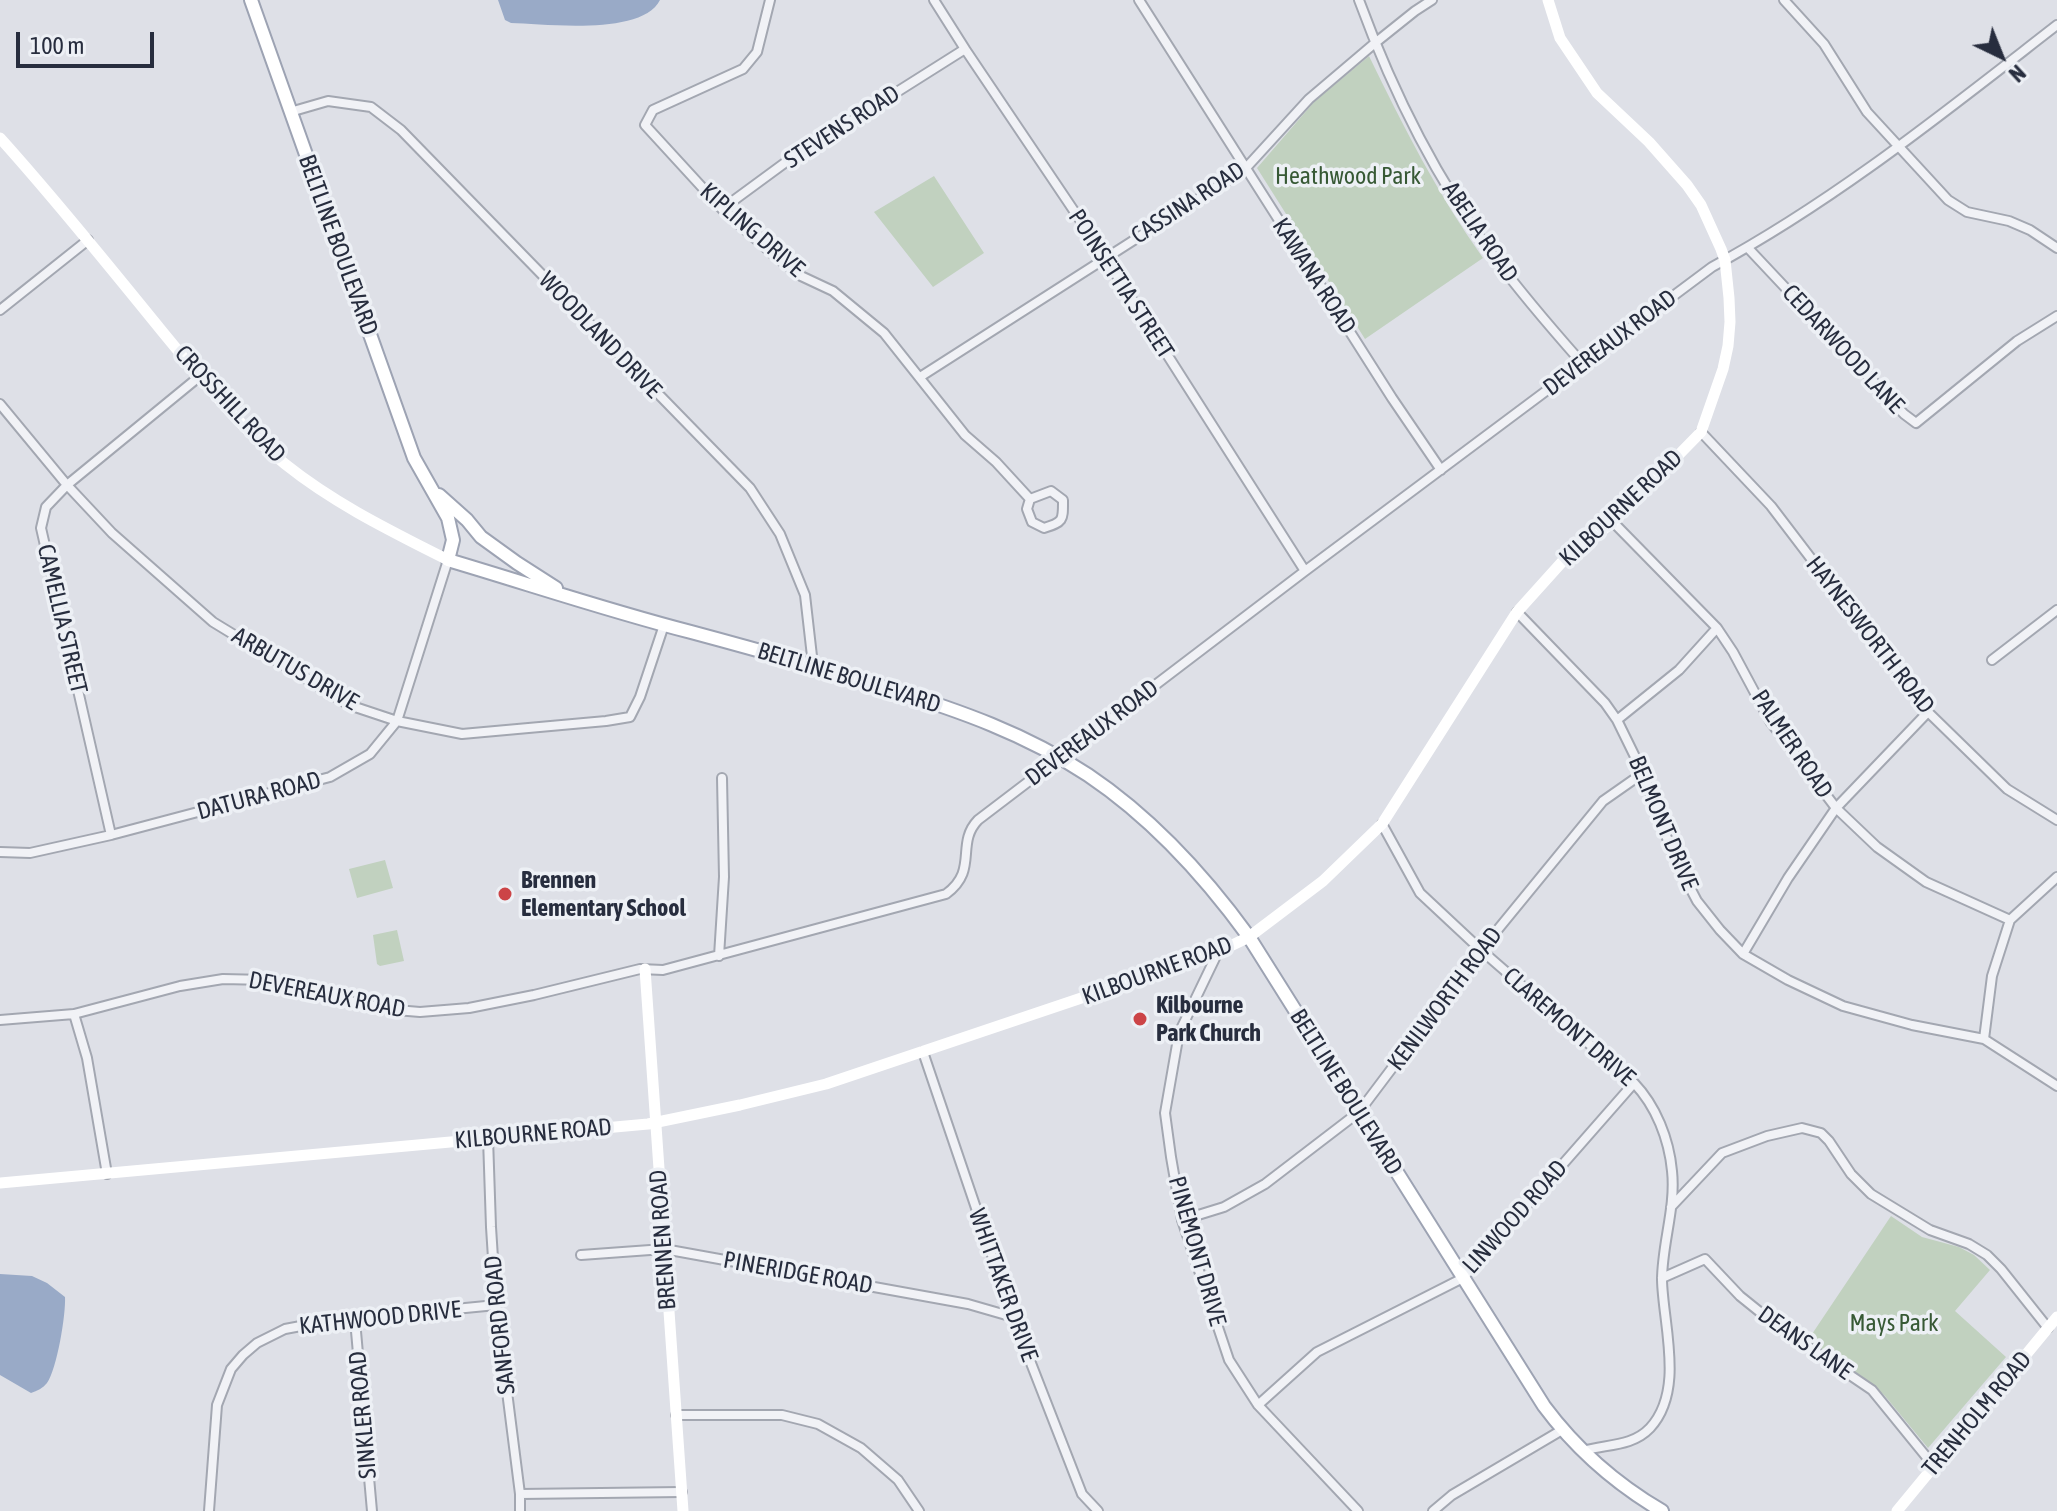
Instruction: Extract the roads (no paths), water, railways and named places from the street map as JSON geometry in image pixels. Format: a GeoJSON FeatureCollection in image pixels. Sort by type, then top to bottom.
{"type":"FeatureCollection","features":[{"type":"Feature","properties":{"kind":"main road","name":"BELTLINE BOULEVARD"},"geometry":{"type":"LineString","coordinates":[[251,0],[414,458],[431,488]]}},
{"type":"Feature","properties":{"kind":"main road","name":"DATURA ROAD"},"geometry":{"type":"LineString","coordinates":[[431,488],[448,518],[453,540],[448,560]]}},
{"type":"Feature","properties":{"kind":"main road"},"geometry":{"type":"LineString","coordinates":[[431,488],[481,537],[570,597]]}},
{"type":"Feature","properties":{"kind":"main road","name":"CROSSHILL ROAD"},"geometry":{"type":"LineString","coordinates":[[448,560],[570,597]]}},
{"type":"Feature","properties":{"kind":"main road","name":"BELTLINE BOULEVARD"},"geometry":{"type":"LineString","coordinates":[[570,597],[813,665],[972,716],[1059,758],[1114,794],[1156,829],[1212,888],[1249,937],[1525,1378],[1562,1430],[1624,1487],[1662,1511]]}},
{"type":"Feature","properties":{"kind":"street","name":"KIPLING DRIVE"},"geometry":{"type":"LineString","coordinates":[[770,0],[757,52],[743,69],[653,110],[645,125],[722,209],[801,276],[833,291],[884,333],[965,435],[996,462],[1030,499]]}},
{"type":"Feature","properties":{"kind":"street","name":"POINSETTIA STREET"},"geometry":{"type":"LineString","coordinates":[[934,0],[1105,257],[1305,571]]}},
{"type":"Feature","properties":{"kind":"street","name":"KAWANA ROAD"},"geometry":{"type":"LineString","coordinates":[[1139,0],[1441,470]]}},
{"type":"Feature","properties":{"kind":"street","name":"ABELIA ROAD"},"geometry":{"type":"LineString","coordinates":[[1359,0],[1406,113],[1469,221],[1517,286],[1582,363]]}},
{"type":"Feature","properties":{"kind":"street","name":"CASSINA ROAD"},"geometry":{"type":"LineString","coordinates":[[920,377],[1245,169],[1309,99],[1432,0]]}},
{"type":"Feature","properties":{"kind":"street","name":"KILBOURNE ROAD"},"geometry":{"type":"LineString","coordinates":[[0,1183],[655,1123],[783,1095],[923,1052],[1218,952],[1249,937],[1323,881],[1382,824],[1517,612],[1562,562],[1613,522],[1701,432],[1723,369],[1730,322],[1725,260],[1716,235],[1695,195],[1671,165],[1597,93],[1560,38],[1548,0]]}},
{"type":"Feature","properties":{"kind":"street"},"geometry":{"type":"LineString","coordinates":[[1784,0],[1824,44],[1867,112],[1948,200],[1967,212],[2009,221],[2030,230],[2057,248]]}},
{"type":"Feature","properties":{"kind":"street","name":"DEVEREAUX ROAD"},"geometry":{"type":"LineString","coordinates":[[0,1020],[74,1014],[180,986],[233,978],[266,980],[396,1010],[444,1011],[534,995],[645,969],[663,970],[946,894],[962,876],[968,836],[974,825],[1059,758],[1700,275],[1748,248],[1899,147],[2057,25]]}},
{"type":"Feature","properties":{"kind":"street","name":"STEVENS ROAD"},"geometry":{"type":"LineString","coordinates":[[722,209],[786,162],[965,49]]}},
{"type":"Feature","properties":{"kind":"street","name":"WOODLAND DRIVE"},"geometry":{"type":"LineString","coordinates":[[290,112],[328,101],[371,107],[401,130],[750,488],[780,534],[805,595],[813,665]]}},
{"type":"Feature","properties":{"kind":"street","name":"CROSSHILL ROAD"},"geometry":{"type":"LineString","coordinates":[[0,138],[200,376],[251,432],[295,471],[359,515],[448,560]]}},
{"type":"Feature","properties":{"kind":"street"},"geometry":{"type":"LineString","coordinates":[[0,310],[88,240]]}},
{"type":"Feature","properties":{"kind":"street","name":"CEDARWOOD LANE"},"geometry":{"type":"LineString","coordinates":[[1748,248],[1904,414],[1916,423],[2017,341],[2057,316]]}},
{"type":"Feature","properties":{"kind":"street","name":"CAMELLIA STREET"},"geometry":{"type":"LineString","coordinates":[[111,835],[41,528],[46,507],[67,485],[200,376]]}},
{"type":"Feature","properties":{"kind":"street","name":"ARBUTUS DRIVE"},"geometry":{"type":"LineString","coordinates":[[0,404],[67,485],[112,533],[213,622],[349,705],[397,721],[462,734],[630,717],[640,697],[664,625]]}},
{"type":"Feature","properties":{"kind":"street","name":"HAYNESWORTH ROAD"},"geometry":{"type":"LineString","coordinates":[[1701,432],[1771,506],[1928,712],[2007,789],[2057,820]]}},
{"type":"Feature","properties":{"kind":"street","name":"KIPLING DRIVE"},"geometry":{"type":"LineString","coordinates":[[1051,491],[1063,500],[1063,519],[1059,524],[1044,528],[1032,522],[1027,509],[1030,499],[1051,491]]}},
{"type":"Feature","properties":{"kind":"street","name":"PALMER ROAD"},"geometry":{"type":"LineString","coordinates":[[1613,522],[1717,628],[1770,721],[1836,808],[1877,847],[1926,882],[2010,920]]}},
{"type":"Feature","properties":{"kind":"street","name":"DATURA ROAD"},"geometry":{"type":"LineString","coordinates":[[0,852],[30,853],[111,835],[330,777],[370,754],[397,721],[448,560]]}},
{"type":"Feature","properties":{"kind":"street"},"geometry":{"type":"LineString","coordinates":[[1992,660],[2057,610]]}},
{"type":"Feature","properties":{"kind":"street","name":"BELMONT DRIVE"},"geometry":{"type":"LineString","coordinates":[[1517,612],[1605,703],[1617,720],[1643,773],[1674,857],[1697,901],[1743,954],[1843,1006],[1912,1025],[1984,1039],[2056,1083]]}},
{"type":"Feature","properties":{"kind":"street"},"geometry":{"type":"LineString","coordinates":[[1617,720],[1679,670],[1717,628]]}},
{"type":"Feature","properties":{"kind":"street"},"geometry":{"type":"LineString","coordinates":[[1743,954],[1788,878],[1836,808],[1928,712]]}},
{"type":"Feature","properties":{"kind":"street","name":"KENILWORTH ROAD"},"geometry":{"type":"LineString","coordinates":[[1182,1220],[1224,1207],[1265,1184],[1359,1112],[1481,950],[1603,801],[1643,773]]}},
{"type":"Feature","properties":{"kind":"street"},"geometry":{"type":"LineString","coordinates":[[719,956],[724,877],[722,778]]}},
{"type":"Feature","properties":{"kind":"street","name":"CLAREMONT DRIVE"},"geometry":{"type":"LineString","coordinates":[[1382,824],[1420,893],[1634,1083],[1659,1120],[1667,1142],[1672,1173],[1662,1278],[1670,1371],[1668,1389],[1650,1427],[1633,1441],[1583,1451]]}},
{"type":"Feature","properties":{"kind":"street"},"geometry":{"type":"LineString","coordinates":[[1984,1039],[1992,976],[2010,920],[2057,877]]}},
{"type":"Feature","properties":{"kind":"street","name":"PINEMONT DRIVE"},"geometry":{"type":"LineString","coordinates":[[1218,952],[1179,1033],[1165,1113],[1182,1220],[1229,1360],[1258,1405],[1358,1511]]}},
{"type":"Feature","properties":{"kind":"street","name":"BRENNEN ROAD"},"geometry":{"type":"LineString","coordinates":[[645,969],[683,1511]]}},
{"type":"Feature","properties":{"kind":"street"},"geometry":{"type":"LineString","coordinates":[[74,1014],[87,1058],[107,1174]]}},
{"type":"Feature","properties":{"kind":"street","name":"WHITTAKER DRIVE"},"geometry":{"type":"LineString","coordinates":[[923,1052],[1013,1317],[1082,1494],[1098,1511]]}},
{"type":"Feature","properties":{"kind":"street","name":"LINWOOD ROAD"},"geometry":{"type":"LineString","coordinates":[[1258,1405],[1317,1352],[1463,1278],[1634,1083]]}},
{"type":"Feature","properties":{"kind":"street"},"geometry":{"type":"LineString","coordinates":[[1670,1208],[1722,1153],[1767,1136],[1802,1128],[1821,1133],[1851,1174],[1871,1194],[1930,1230],[1969,1244],[1987,1255],[2048,1328]]}},
{"type":"Feature","properties":{"kind":"street","name":"SANFORD ROAD"},"geometry":{"type":"LineString","coordinates":[[488,1138],[496,1305],[520,1511]]}},
{"type":"Feature","properties":{"kind":"street","name":"PINERIDGE ROAD"},"geometry":{"type":"LineString","coordinates":[[581,1255],[664,1249],[968,1304],[1013,1317]]}},
{"type":"Feature","properties":{"kind":"street","name":"DEANS LANE"},"geometry":{"type":"LineString","coordinates":[[1662,1278],[1705,1259],[1740,1296],[1776,1325],[1872,1390],[1933,1465]]}},
{"type":"Feature","properties":{"kind":"street","name":"KATHWOOD DRIVE"},"geometry":{"type":"LineString","coordinates":[[209,1511],[217,1405],[231,1369],[257,1343],[285,1329],[322,1322],[496,1305]]}},
{"type":"Feature","properties":{"kind":"street","name":"TRENHOLM ROAD"},"geometry":{"type":"LineString","coordinates":[[1897,1511],[2057,1317]]}},
{"type":"Feature","properties":{"kind":"street","name":"SINKLER ROAD"},"geometry":{"type":"LineString","coordinates":[[355,1320],[372,1511]]}},
{"type":"Feature","properties":{"kind":"street"},"geometry":{"type":"LineString","coordinates":[[676,1415],[782,1415],[818,1424],[861,1448],[898,1480],[919,1511]]}},
{"type":"Feature","properties":{"kind":"street"},"geometry":{"type":"LineString","coordinates":[[1433,1511],[1452,1495],[1562,1430]]}},
{"type":"Feature","properties":{"kind":"street"},"geometry":{"type":"LineString","coordinates":[[520,1494],[682,1492]]}},
{"type":"Feature","properties":{"kind":"water"},"geometry":{"type":"Polygon","coordinates":[[[498,0],[660,0],[650,11],[634,19],[569,26],[511,23],[505,20],[498,0]]]}},
{"type":"Feature","properties":{"kind":"water"},"geometry":{"type":"Polygon","coordinates":[[[0,1274],[32,1276],[65,1297],[60,1341],[51,1376],[44,1386],[31,1393],[0,1375],[0,1274]]]}},
{"type":"Feature","properties":{"kind":"place","name":"Brennen Elementary School"},"geometry":{"type":"Point","coordinates":[505,894]}},
{"type":"Feature","properties":{"kind":"place","name":"Kilbourne Park Church"},"geometry":{"type":"Point","coordinates":[1140,1019]}},
{"type":"Feature","properties":{"kind":"park label","name":"Heathwood Park"},"geometry":{"type":"Point","coordinates":[1348,176]}},
{"type":"Feature","properties":{"kind":"park label","name":"Mays Park"},"geometry":{"type":"Point","coordinates":[1894,1323]}}]}
